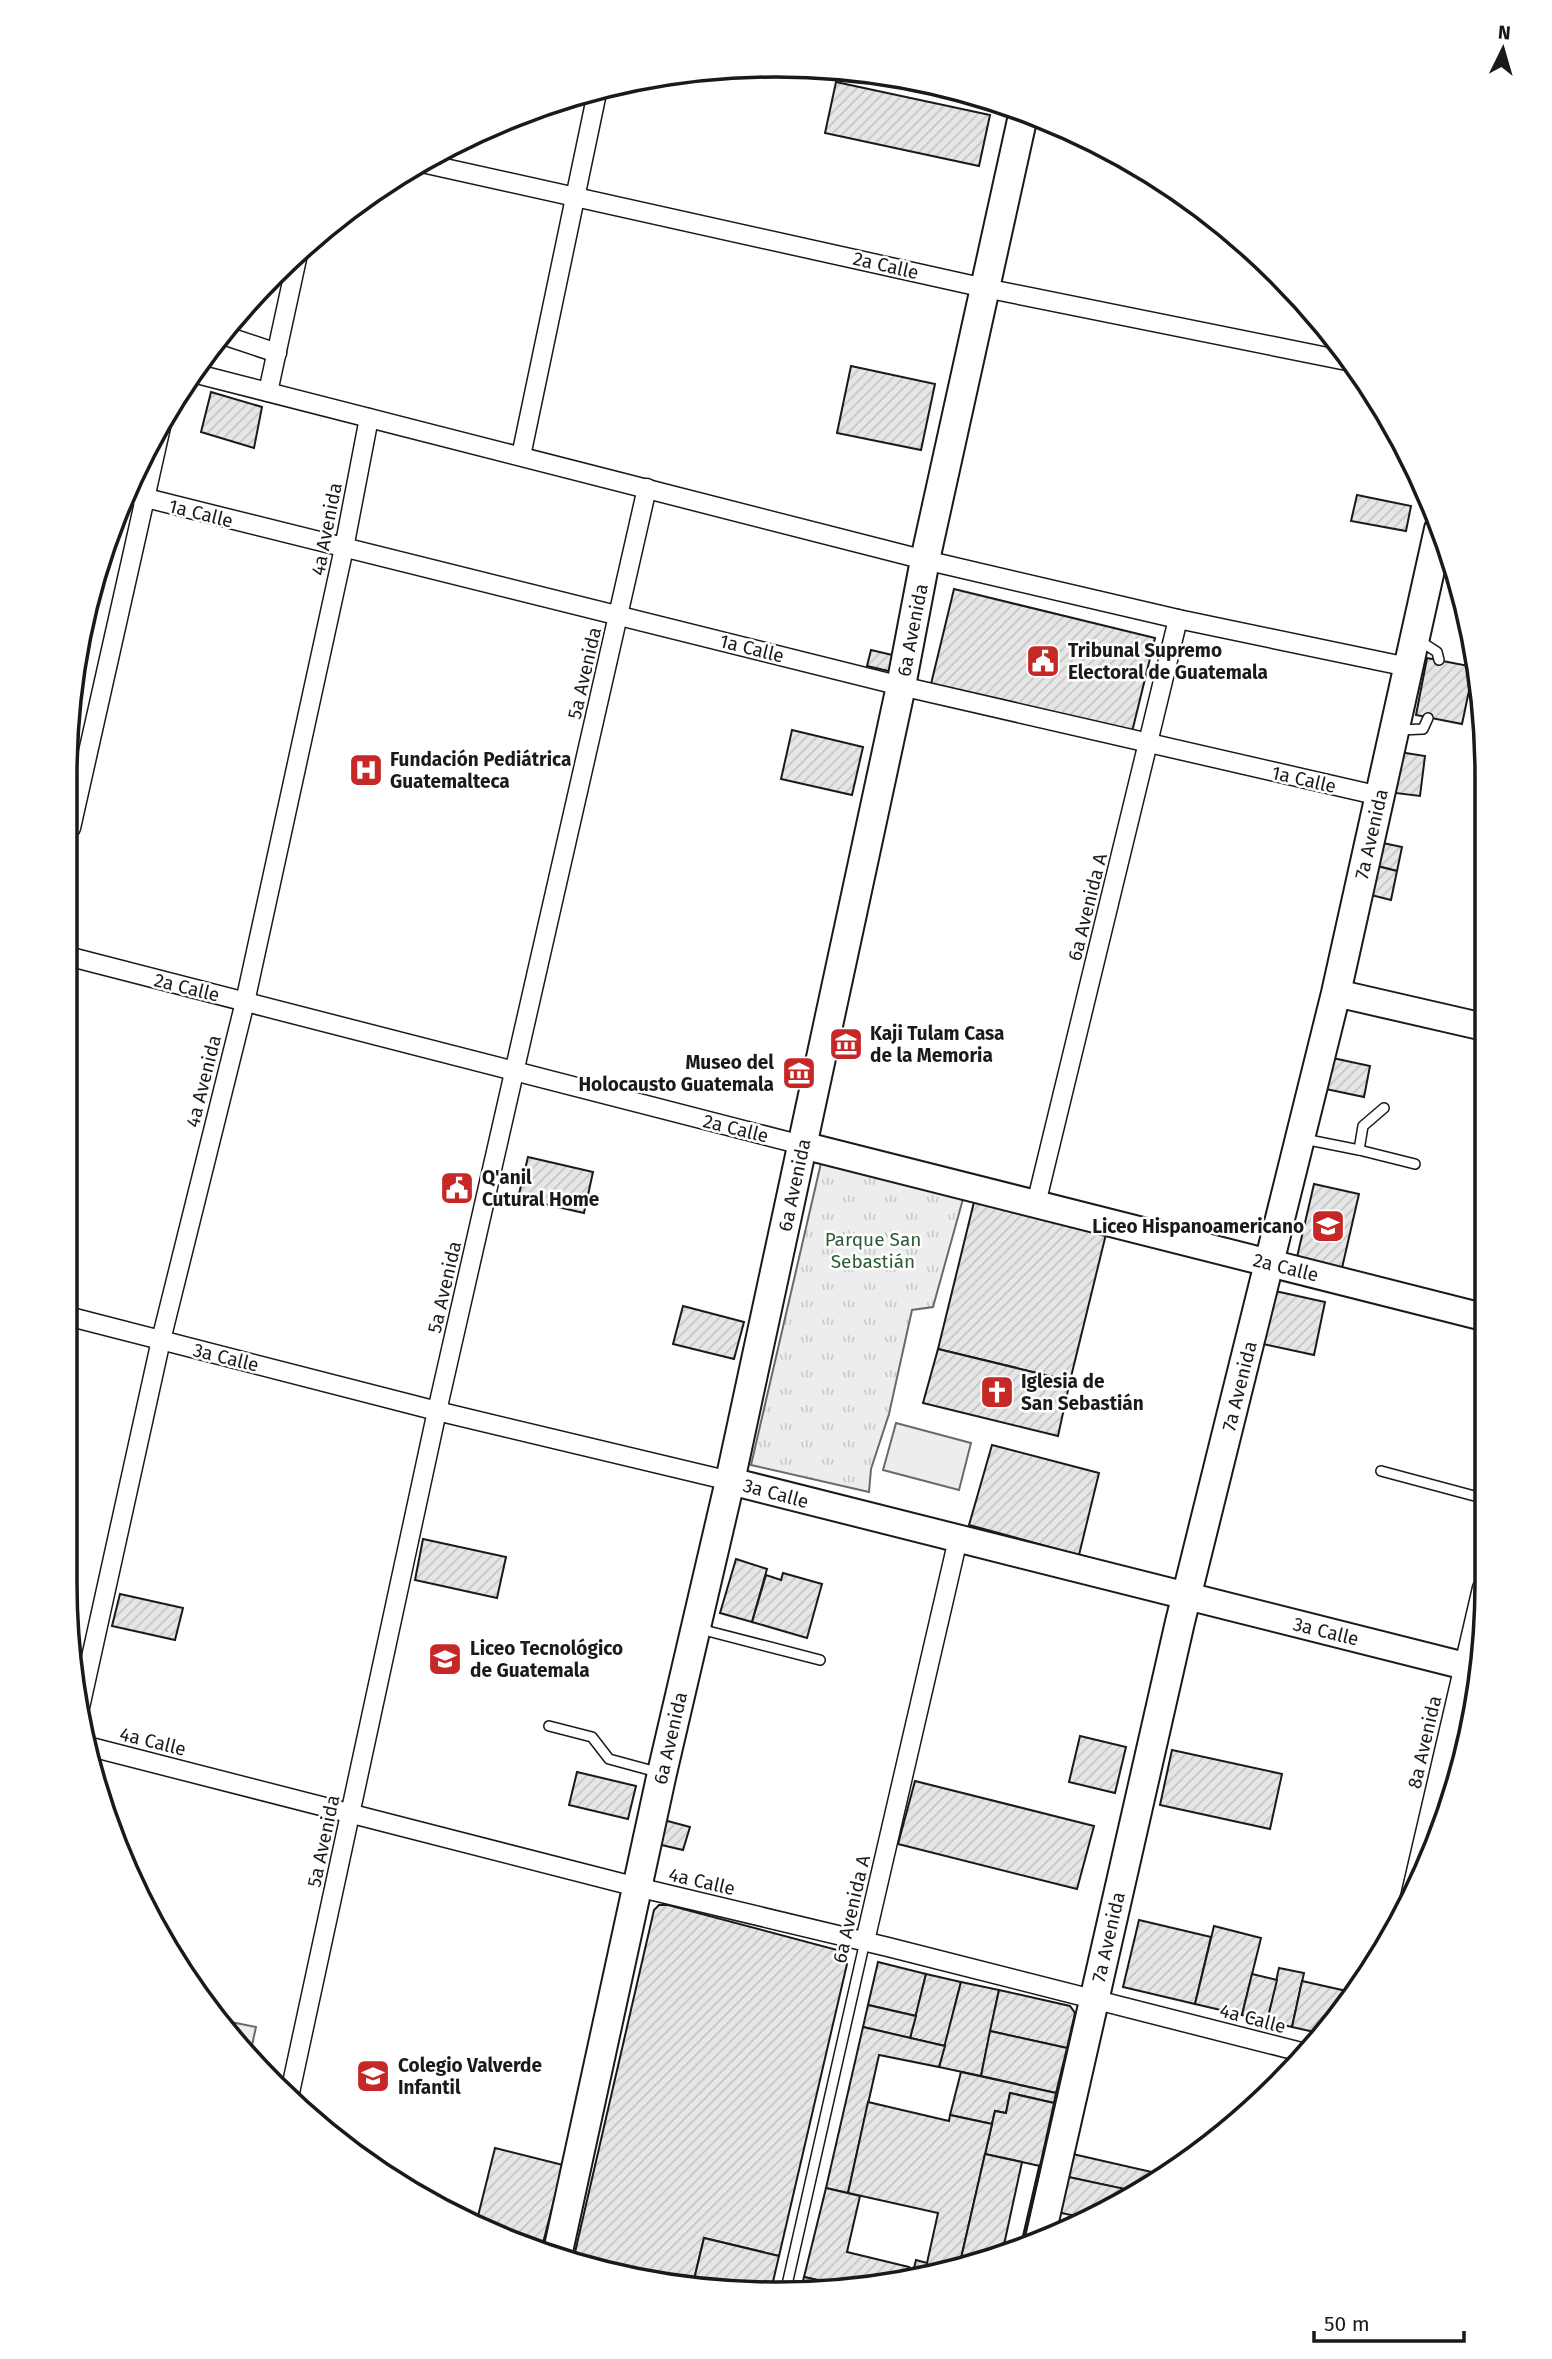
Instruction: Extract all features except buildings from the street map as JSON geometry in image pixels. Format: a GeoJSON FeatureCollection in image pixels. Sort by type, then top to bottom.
{"type":"FeatureCollection","features":[{"type":"Feature","properties":{"kind":"main road","name":"6a Avenida"},"geometry":{"type":"LineString","coordinates":[[559,2247],[662,1773],[730,1481],[901,686],[925,560],[1022,122]]}},
{"type":"Feature","properties":{"kind":"main road","name":"7a Avenida"},"geometry":{"type":"LineString","coordinates":[[1042,2229],[1186,1596],[1336,993],[1408,667],[1437,549]]}},
{"type":"Feature","properties":{"kind":"street"},"geometry":{"type":"LineString","coordinates":[[521,456],[595,101]]}},
{"type":"Feature","properties":{"kind":"street","name":"2a Calle"},"geometry":{"type":"LineString","coordinates":[[436,166],[985,288],[1337,359]]}},
{"type":"Feature","properties":{"kind":"street"},"geometry":{"type":"LineString","coordinates":[[268,392],[295,270]]}},
{"type":"Feature","properties":{"kind":"street"},"geometry":{"type":"LineString","coordinates":[[231,338],[277,353]]}},
{"type":"Feature","properties":{"kind":"street"},"geometry":{"type":"LineString","coordinates":[[203,376],[925,560],[1178,620],[1408,667]]}},
{"type":"Feature","properties":{"kind":"street","name":"4a Avenida"},"geometry":{"type":"LineString","coordinates":[[85,1686],[161,1340],[245,1002],[344,548],[369,418]]}},
{"type":"Feature","properties":{"kind":"street"},"geometry":{"type":"LineString","coordinates":[[77,801],[154,457]]}},
{"type":"Feature","properties":{"kind":"street","name":"5a Avenida"},"geometry":{"type":"LineString","coordinates":[[291,2086],[437,1411],[516,1072],[646,488]]}},
{"type":"Feature","properties":{"kind":"street","name":"1a Calle"},"geometry":{"type":"LineString","coordinates":[[136,496],[901,686],[1380,796]]}},
{"type":"Feature","properties":{"kind":"street","name":"6a Avenida A"},"geometry":{"type":"LineString","coordinates":[[1036,1204],[1178,620]]}},
{"type":"Feature","properties":{"kind":"street","name":"2a Calle"},"geometry":{"type":"LineString","coordinates":[[77,959],[1475,1315]]}},
{"type":"Feature","properties":{"kind":"street"},"geometry":{"type":"LineString","coordinates":[[1336,993],[1475,1025]]}},
{"type":"Feature","properties":{"kind":"street","name":"3a Calle"},"geometry":{"type":"LineString","coordinates":[[77,1319],[437,1411],[730,1481],[1470,1667]]}},
{"type":"Feature","properties":{"kind":"street","name":"6a Avenida A"},"geometry":{"type":"LineString","coordinates":[[865,1941],[958,1539]]}},
{"type":"Feature","properties":{"kind":"street","name":"8a Avenida"},"geometry":{"type":"LineString","coordinates":[[1426,1841],[1467,1686]]}},
{"type":"Feature","properties":{"kind":"street","name":"4a Calle"},"geometry":{"type":"LineString","coordinates":[[97,1749],[637,1887],[865,1941],[1296,2051]]}},
{"type":"Feature","properties":{"kind":"lane"},"geometry":{"type":"LineString","coordinates":[[1415,638],[1439,654],[1439,660]]}},
{"type":"Feature","properties":{"kind":"lane"},"geometry":{"type":"LineString","coordinates":[[1394,730],[1423,729],[1428,718]]}},
{"type":"Feature","properties":{"kind":"lane"},"geometry":{"type":"LineString","coordinates":[[1359,1150],[1363,1126],[1384,1108]]}},
{"type":"Feature","properties":{"kind":"lane"},"geometry":{"type":"LineString","coordinates":[[1300,1138],[1415,1164]]}},
{"type":"Feature","properties":{"kind":"lane"},"geometry":{"type":"LineString","coordinates":[[1381,1471],[1475,1497]]}},
{"type":"Feature","properties":{"kind":"lane"},"geometry":{"type":"LineString","coordinates":[[695,1627],[820,1660]]}},
{"type":"Feature","properties":{"kind":"lane"},"geometry":{"type":"LineString","coordinates":[[549,1727],[592,1737],[609,1759],[662,1773]]}},
{"type":"Feature","properties":{"kind":"lane","name":"6a Avenida A"},"geometry":{"type":"LineString","coordinates":[[788,2282],[865,1941]]}},
{"type":"Feature","properties":{"kind":"green space","name":"Parque San Sebastián"},"geometry":{"type":"Polygon","coordinates":[[[821,1163],[963,1199],[933,1307],[912,1310],[889,1414],[871,1469],[869,1492],[751,1465],[821,1163]]]}},
{"type":"Feature","properties":{"kind":"shaded area"},"geometry":{"type":"Polygon","coordinates":[[[896,1423],[971,1443],[959,1490],[883,1470],[896,1423]]]}},
{"type":"Feature","properties":{"kind":"shaded area"},"geometry":{"type":"Polygon","coordinates":[[[232,2022],[256,2027],[252,2046],[232,2022]]]}},
{"type":"Feature","properties":{"kind":"wall"},"geometry":{"type":"LineString","coordinates":[[1024,2236],[1040,2166]]}},
{"type":"Feature","properties":{"kind":"place","name":"Tribunal Supremo Electoral de Guatemala"},"geometry":{"type":"Point","coordinates":[1043,661]}},
{"type":"Feature","properties":{"kind":"place","name":"Fundación Pediátrica Guatemalteca"},"geometry":{"type":"Point","coordinates":[366,770]}},
{"type":"Feature","properties":{"kind":"place","name":"Kaji Tulam Casa de la Memoria"},"geometry":{"type":"Point","coordinates":[846,1044]}},
{"type":"Feature","properties":{"kind":"place","name":"Museo del Holocausto Guatemala"},"geometry":{"type":"Point","coordinates":[799,1073]}},
{"type":"Feature","properties":{"kind":"place","name":"Q'anil Cutural Home"},"geometry":{"type":"Point","coordinates":[457,1188]}},
{"type":"Feature","properties":{"kind":"place","name":"Liceo Hispanoamericano"},"geometry":{"type":"Point","coordinates":[1328,1226]}},
{"type":"Feature","properties":{"kind":"place","name":"Iglesia de San Sebastián"},"geometry":{"type":"Point","coordinates":[997,1392]}},
{"type":"Feature","properties":{"kind":"place","name":"Liceo Tecnológico de Guatemala"},"geometry":{"type":"Point","coordinates":[445,1659]}},
{"type":"Feature","properties":{"kind":"place","name":"Colegio Valverde Infantil"},"geometry":{"type":"Point","coordinates":[373,2076]}}]}
